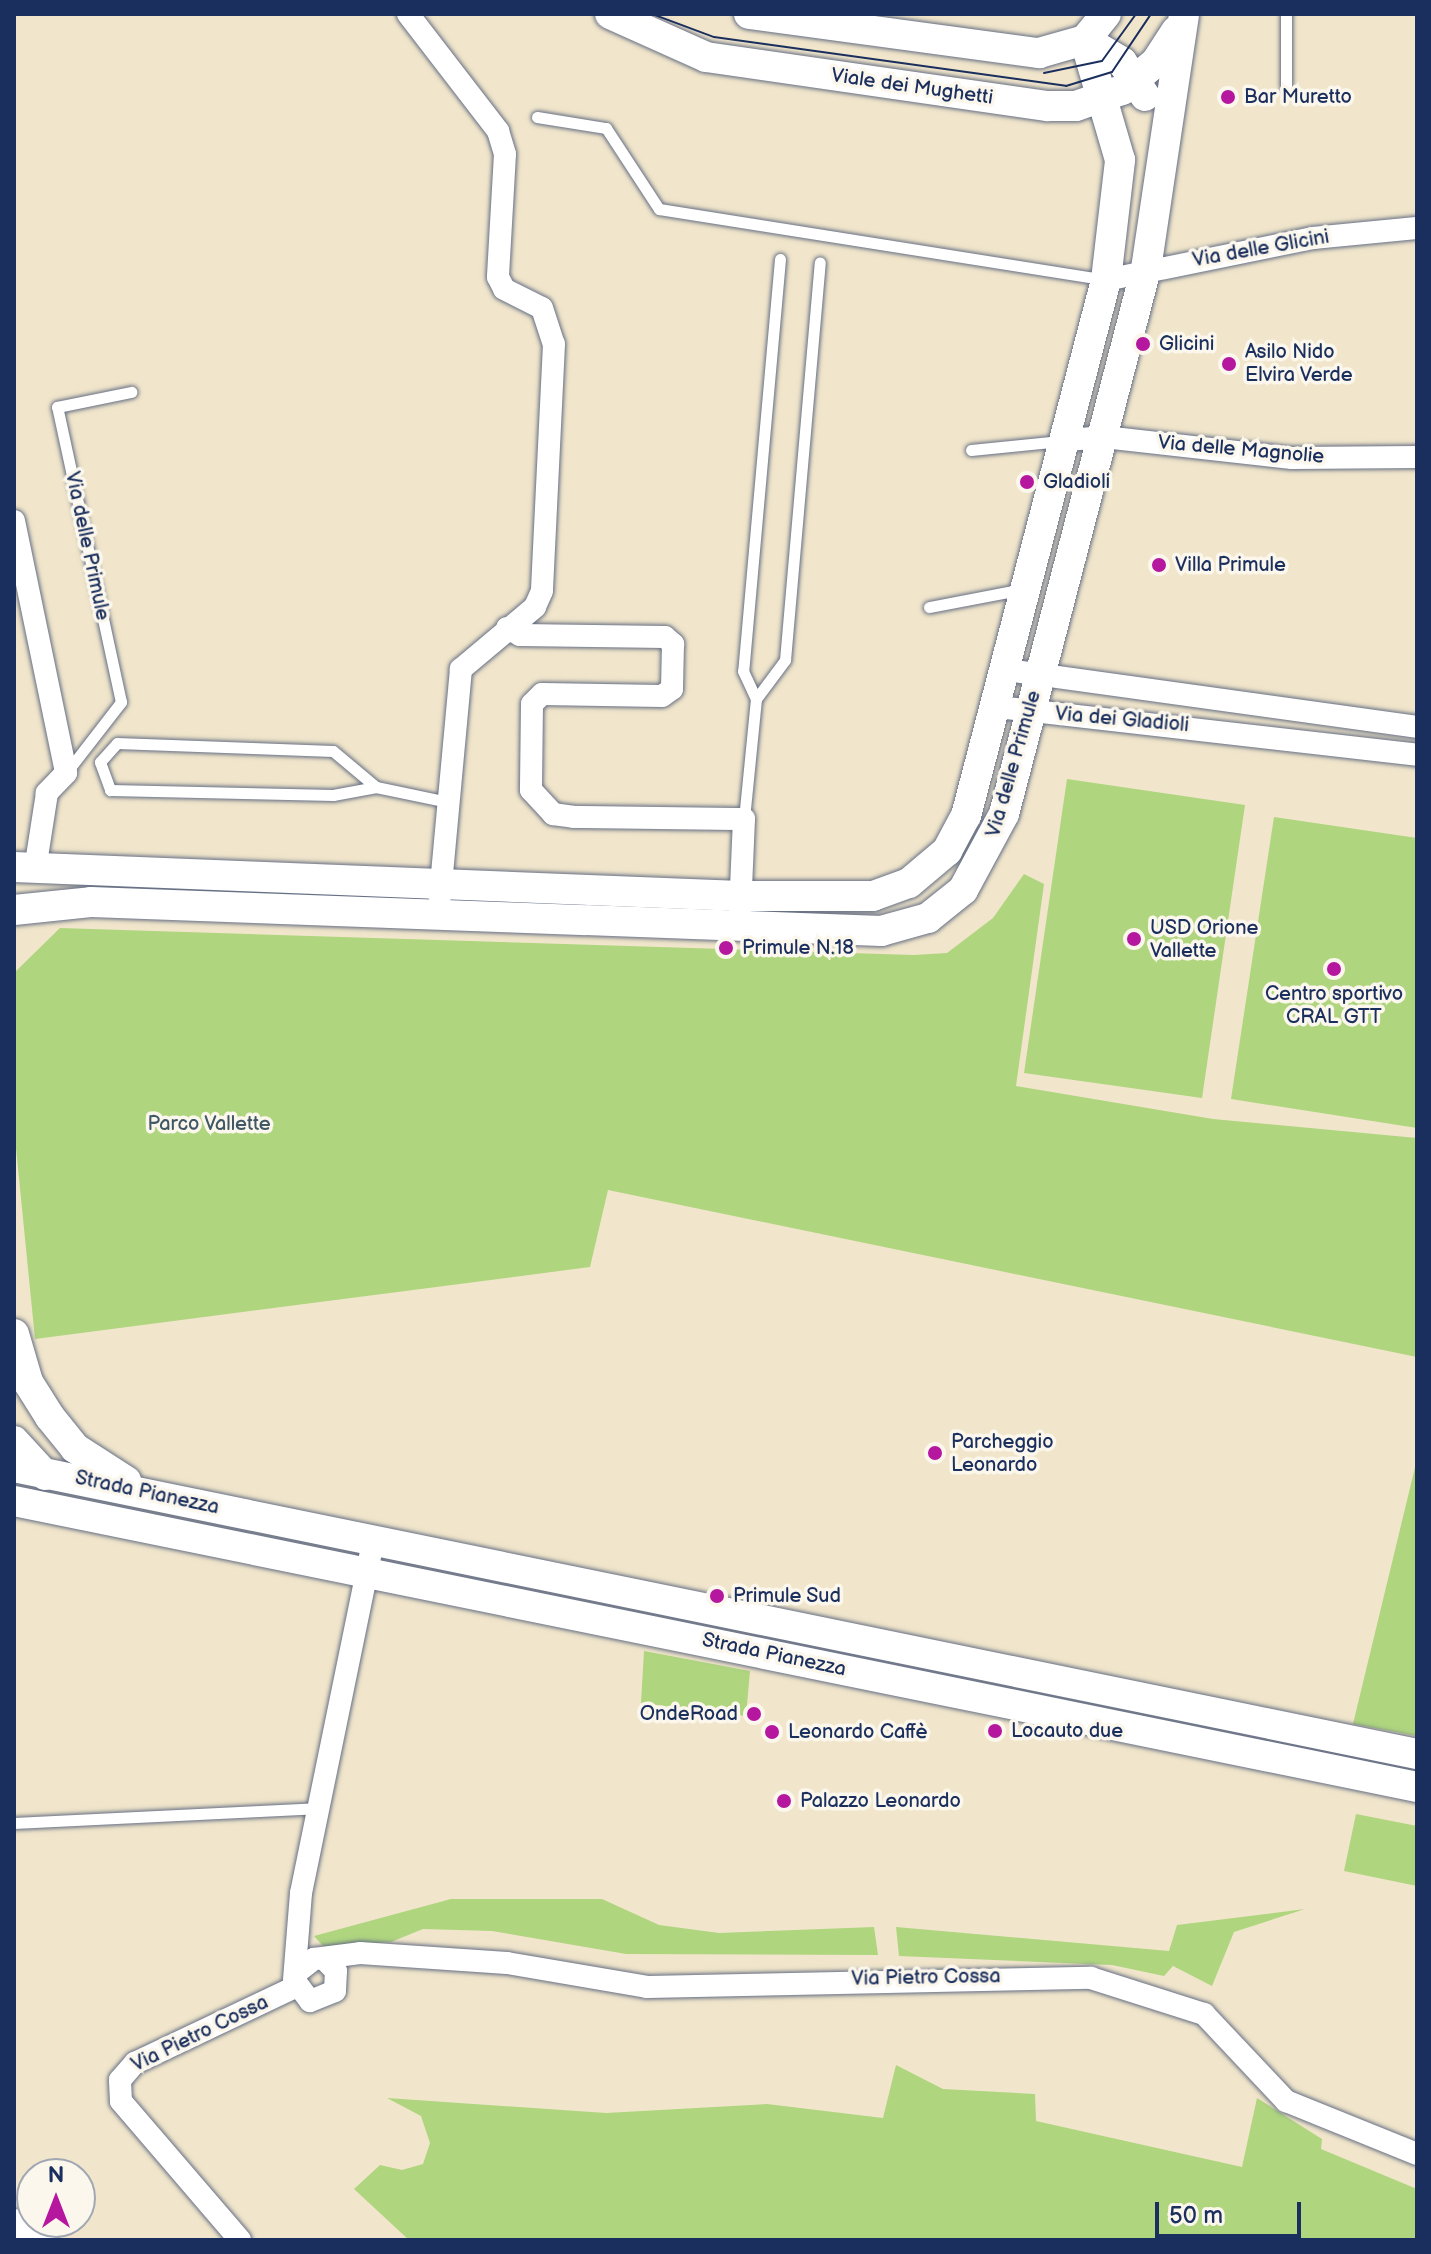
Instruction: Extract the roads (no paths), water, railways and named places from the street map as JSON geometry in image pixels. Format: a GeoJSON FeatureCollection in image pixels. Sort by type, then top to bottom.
{"type":"FeatureCollection","features":[{"type":"Feature","properties":{"kind":"main road"},"geometry":{"type":"LineString","coordinates":[[14,2226],[40,2240]]}},
{"type":"Feature","properties":{"kind":"street"},"geometry":{"type":"LineString","coordinates":[[408,14],[498,131],[505,154],[498,277],[504,289],[542,308],[551,326],[542,591],[461,669],[443,801],[440,904]]}},
{"type":"Feature","properties":{"kind":"street","name":"Viale dei Mughetti"},"geometry":{"type":"LineString","coordinates":[[610,14],[706,57],[1047,106],[1102,100],[1138,80],[1185,15]]}},
{"type":"Feature","properties":{"kind":"street"},"geometry":{"type":"LineString","coordinates":[[749,14],[802,18],[1039,53],[1085,40],[1106,14]]}},
{"type":"Feature","properties":{"kind":"street","name":"Via delle Primule"},"geometry":{"type":"LineString","coordinates":[[66,773],[47,793],[25,868],[740,930],[881,931],[928,918],[963,890],[987,856],[1030,712],[1146,269],[1158,157],[1185,15]]}},
{"type":"Feature","properties":{"kind":"street"},"geometry":{"type":"LineString","coordinates":[[1085,40],[1138,80]]}},
{"type":"Feature","properties":{"kind":"street","name":"Via delle Primule"},"geometry":{"type":"LineString","coordinates":[[14,910],[91,902],[440,904],[740,896],[873,896],[909,883],[947,851],[966,816],[998,707],[1106,280],[1120,160],[1085,40]]}},
{"type":"Feature","properties":{"kind":"street","name":"Via delle Primule"},"geometry":{"type":"LineString","coordinates":[[1138,80],[1158,157]]}},
{"type":"Feature","properties":{"kind":"street","name":"Via delle Glicini"},"geometry":{"type":"LineString","coordinates":[[1106,280],[1146,269],[1417,228]]}},
{"type":"Feature","properties":{"kind":"street","name":"Via delle Magnolie"},"geometry":{"type":"LineString","coordinates":[[1065,440],[1104,437],[1292,458],[1417,457]]}},
{"type":"Feature","properties":{"kind":"street"},"geometry":{"type":"LineString","coordinates":[[14,521],[66,773]]}},
{"type":"Feature","properties":{"kind":"street"},"geometry":{"type":"LineString","coordinates":[[507,628],[520,635],[665,637],[673,644],[672,689],[662,696],[542,694],[532,704],[531,790],[539,803],[574,817],[744,819],[740,930]]}},
{"type":"Feature","properties":{"kind":"street","name":"Via dei Gladioli"},"geometry":{"type":"LineString","coordinates":[[1007,670],[1417,727]]}},
{"type":"Feature","properties":{"kind":"street"},"geometry":{"type":"LineString","coordinates":[[1246,732],[1251,703]]}},
{"type":"Feature","properties":{"kind":"street","name":"Via dei Gladioli"},"geometry":{"type":"LineString","coordinates":[[998,707],[1246,732],[1417,755]]}},
{"type":"Feature","properties":{"kind":"street"},"geometry":{"type":"LineString","coordinates":[[14,1334],[28,1382],[75,1448],[141,1490]]}},
{"type":"Feature","properties":{"kind":"street"},"geometry":{"type":"LineString","coordinates":[[14,1441],[28,1470],[162,1530]]}},
{"type":"Feature","properties":{"kind":"street","name":"Strada Pianezza"},"geometry":{"type":"LineString","coordinates":[[28,1470],[141,1490],[373,1541],[1417,1754]]}},
{"type":"Feature","properties":{"kind":"street","name":"Strada Pianezza"},"geometry":{"type":"LineString","coordinates":[[14,1501],[1417,1787]]}},
{"type":"Feature","properties":{"kind":"street"},"geometry":{"type":"LineString","coordinates":[[314,1972],[298,1925],[373,1541]]}},
{"type":"Feature","properties":{"kind":"street"},"geometry":{"type":"LineString","coordinates":[[1182,1739],[1186,1707]]}},
{"type":"Feature","properties":{"kind":"street","name":"Via Pietro Cossa"},"geometry":{"type":"LineString","coordinates":[[240,2240],[121,2101],[120,2080],[135,2063],[314,1972],[384,1956],[507,1963],[647,1987],[1091,1978],[1204,2014],[1286,2101],[1417,2154]]}},
{"type":"Feature","properties":{"kind":"lane"},"geometry":{"type":"LineString","coordinates":[[1286,14],[1286,86]]}},
{"type":"Feature","properties":{"kind":"lane"},"geometry":{"type":"LineString","coordinates":[[537,117],[606,128],[659,209],[1106,280]]}},
{"type":"Feature","properties":{"kind":"lane"},"geometry":{"type":"LineString","coordinates":[[756,699],[743,671],[780,259]]}},
{"type":"Feature","properties":{"kind":"lane"},"geometry":{"type":"LineString","coordinates":[[744,819],[748,741],[756,699],[785,660],[820,263]]}},
{"type":"Feature","properties":{"kind":"lane","name":"Via delle Primule"},"geometry":{"type":"LineString","coordinates":[[66,773],[121,702],[57,407],[131,392]]}},
{"type":"Feature","properties":{"kind":"lane"},"geometry":{"type":"LineString","coordinates":[[971,450],[1065,440]]}},
{"type":"Feature","properties":{"kind":"lane"},"geometry":{"type":"LineString","coordinates":[[929,607],[1028,588]]}},
{"type":"Feature","properties":{"kind":"lane"},"geometry":{"type":"LineString","coordinates":[[100,762],[117,743],[333,751],[376,787]]}},
{"type":"Feature","properties":{"kind":"lane"},"geometry":{"type":"LineString","coordinates":[[85,748],[100,762],[110,790],[333,795],[376,787],[443,801]]}},
{"type":"Feature","properties":{"kind":"lane"},"geometry":{"type":"LineString","coordinates":[[14,1823],[321,1808]]}},
{"type":"Feature","properties":{"kind":"tram line"},"geometry":{"type":"LineString","coordinates":[[652,14],[714,37],[1066,86],[1112,72],[1151,14]]}},
{"type":"Feature","properties":{"kind":"tram line"},"geometry":{"type":"LineString","coordinates":[[1044,73],[1102,61],[1136,14]]}},
{"type":"Feature","properties":{"kind":"place","name":"Bar Muretto"},"geometry":{"type":"Point","coordinates":[1228,97]}},
{"type":"Feature","properties":{"kind":"place","name":"Glicini"},"geometry":{"type":"Point","coordinates":[1143,344]}},
{"type":"Feature","properties":{"kind":"place","name":"Asilo Nido Elvira Verde"},"geometry":{"type":"Point","coordinates":[1229,364]}},
{"type":"Feature","properties":{"kind":"place","name":"Gladioli"},"geometry":{"type":"Point","coordinates":[1027,482]}},
{"type":"Feature","properties":{"kind":"place","name":"Villa Primule"},"geometry":{"type":"Point","coordinates":[1159,565]}},
{"type":"Feature","properties":{"kind":"place","name":"USD Orione Vallette"},"geometry":{"type":"Point","coordinates":[1134,939]}},
{"type":"Feature","properties":{"kind":"place","name":"Primule N.18"},"geometry":{"type":"Point","coordinates":[726,948]}},
{"type":"Feature","properties":{"kind":"place","name":"Centro sportivo CRAL GTT"},"geometry":{"type":"Point","coordinates":[1334,969]}},
{"type":"Feature","properties":{"kind":"place","name":"Parcheggio Leonardo"},"geometry":{"type":"Point","coordinates":[935,1453]}},
{"type":"Feature","properties":{"kind":"place","name":"Primule Sud"},"geometry":{"type":"Point","coordinates":[717,1596]}},
{"type":"Feature","properties":{"kind":"place","name":"OndeRoad"},"geometry":{"type":"Point","coordinates":[754,1714]}},
{"type":"Feature","properties":{"kind":"place","name":"Locauto due"},"geometry":{"type":"Point","coordinates":[995,1731]}},
{"type":"Feature","properties":{"kind":"place","name":"Leonardo Caffè"},"geometry":{"type":"Point","coordinates":[772,1732]}},
{"type":"Feature","properties":{"kind":"place","name":"Palazzo Leonardo"},"geometry":{"type":"Point","coordinates":[784,1801]}},
{"type":"Feature","properties":{"kind":"park label","name":"Parco Vallette"},"geometry":{"type":"Point","coordinates":[209,1124]}}]}
